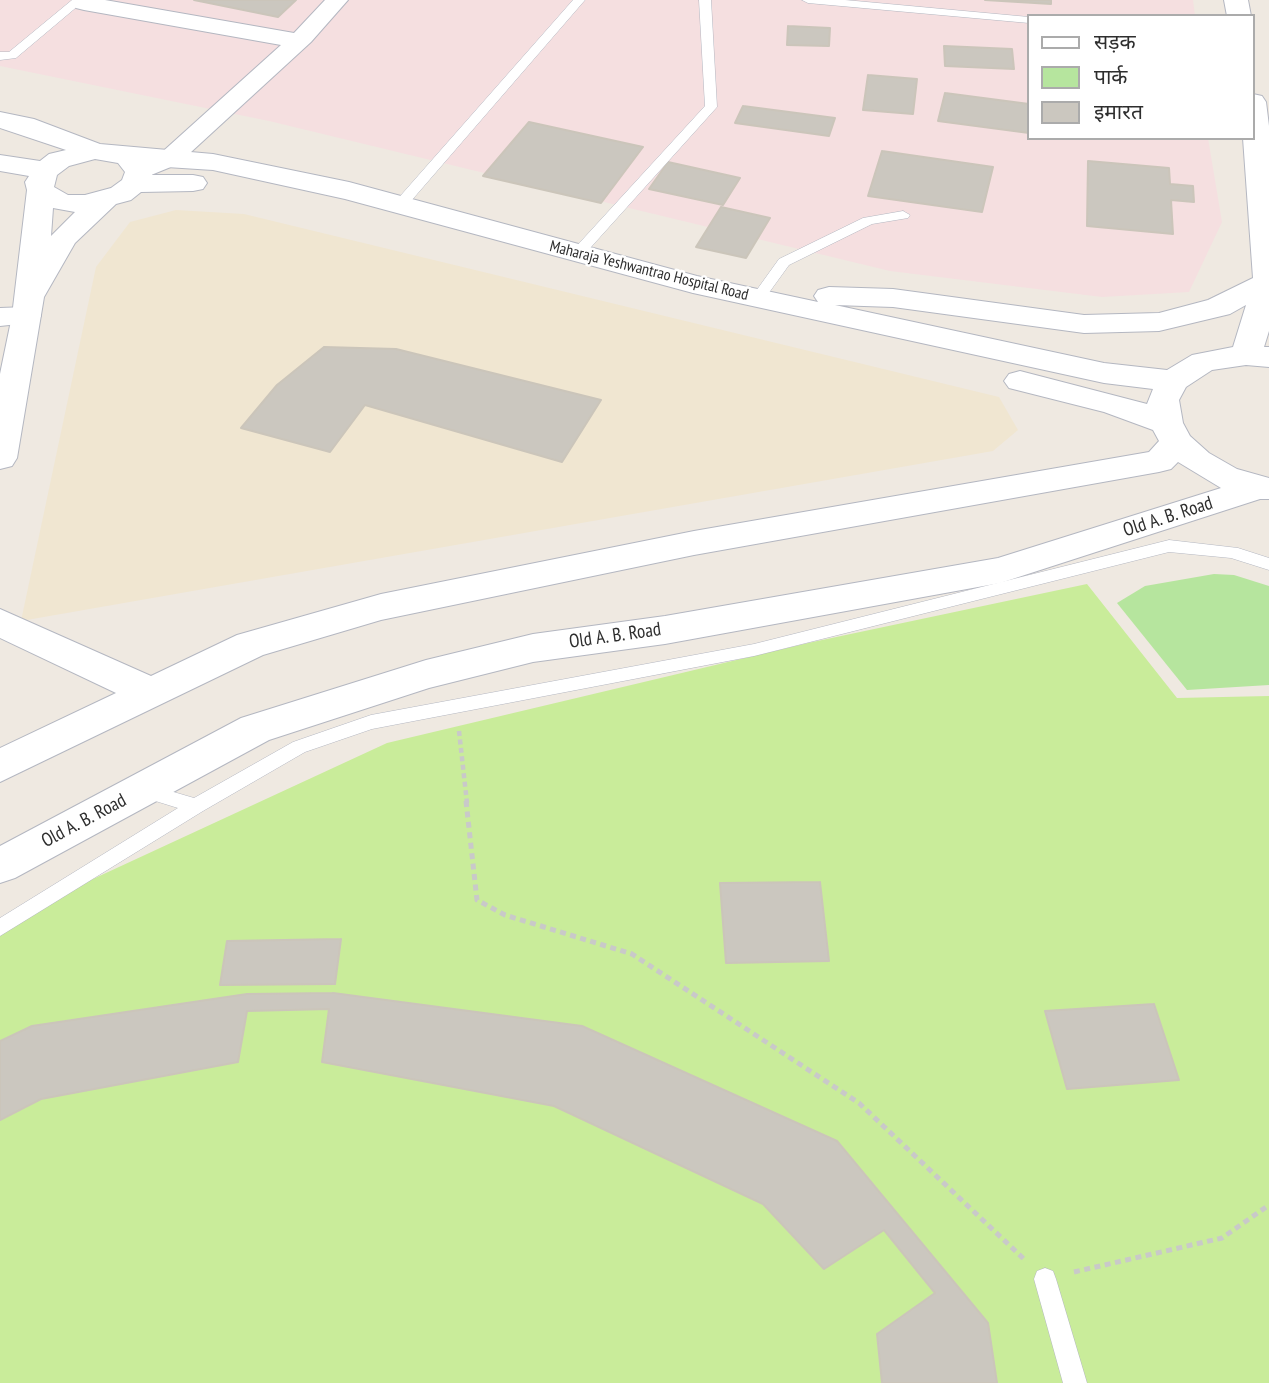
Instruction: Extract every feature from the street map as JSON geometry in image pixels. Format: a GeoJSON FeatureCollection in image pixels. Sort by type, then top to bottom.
{"type":"FeatureCollection","features":[{"type":"Feature","properties":{"kind":"main road"},"geometry":{"type":"LineString","coordinates":[[0,120],[24,125],[95,151],[133,171],[121,194],[104,201],[66,203],[50,198],[44,180]]}},
{"type":"Feature","properties":{"kind":"main road"},"geometry":{"type":"LineString","coordinates":[[0,766],[250,645],[381,607],[694,543],[1159,461],[1171,433],[1163,400],[1173,381],[1203,362],[1257,356],[1268,282],[1265,218],[1255,121]]}},
{"type":"Feature","properties":{"kind":"main road"},"geometry":{"type":"LineString","coordinates":[[0,458],[18,313],[44,180],[59,160],[95,151]]}},
{"type":"Feature","properties":{"kind":"main road","name":"Maharaja Yeshwantrao Hospital Road"},"geometry":{"type":"LineString","coordinates":[[133,171],[169,159],[213,162],[400,205],[766,300],[1104,373],[1173,381]]}},
{"type":"Feature","properties":{"kind":"main road"},"geometry":{"type":"LineString","coordinates":[[0,163],[44,180]]}},
{"type":"Feature","properties":{"kind":"main road","name":"Maharaja Yeshwantrao Hospital Road"},"geometry":{"type":"LineString","coordinates":[[133,171],[274,197],[635,290],[1114,404],[1171,433],[1197,461],[1225,477],[1263,489]]}},
{"type":"Feature","properties":{"kind":"main road"},"geometry":{"type":"LineString","coordinates":[[18,313],[63,239],[104,201]]}},
{"type":"Feature","properties":{"kind":"main road"},"geometry":{"type":"LineString","coordinates":[[766,300],[833,296],[893,298],[1084,324],[1159,322],[1219,307],[1268,282]]}},
{"type":"Feature","properties":{"kind":"main road","name":"Old A. B. Road"},"geometry":{"type":"LineString","coordinates":[[0,866],[255,729],[426,674],[533,648],[665,630],[1000,570],[1263,489]]}},
{"type":"Feature","properties":{"kind":"main road"},"geometry":{"type":"LineString","coordinates":[[0,622],[152,692]]}},
{"type":"Feature","properties":{"kind":"street"},"geometry":{"type":"LineString","coordinates":[[81,0],[83,3],[298,41]]}},
{"type":"Feature","properties":{"kind":"street"},"geometry":{"type":"LineString","coordinates":[[169,159],[298,41],[337,0]]}},
{"type":"Feature","properties":{"kind":"lane"},"geometry":{"type":"LineString","coordinates":[[0,56],[12,56],[81,0]]}},
{"type":"Feature","properties":{"kind":"lane"},"geometry":{"type":"LineString","coordinates":[[400,205],[579,0]]}},
{"type":"Feature","properties":{"kind":"lane"},"geometry":{"type":"LineString","coordinates":[[578,253],[711,107],[705,0]]}},
{"type":"Feature","properties":{"kind":"lane"},"geometry":{"type":"LineString","coordinates":[[808,0],[1028,20]]}},
{"type":"Feature","properties":{"kind":"lane"},"geometry":{"type":"LineString","coordinates":[[766,300],[784,262],[868,221],[903,215]]}},
{"type":"Feature","properties":{"kind":"lane"},"geometry":{"type":"LineString","coordinates":[[0,928],[196,806],[299,747],[371,722],[457,708],[754,650],[1169,546],[1232,552],[1269,564]]}},
{"type":"Feature","properties":{"kind":"lane"},"geometry":{"type":"LineString","coordinates":[[142,790],[196,806]]}},
{"type":"Feature","properties":{"kind":"lane"},"geometry":{"type":"LineString","coordinates":[[1045,1279],[1075,1383]]}},
{"type":"Feature","properties":{"kind":"path"},"geometry":{"type":"LineString","coordinates":[[457,708],[477,900],[505,915],[632,954],[859,1103],[1045,1279],[1222,1238],[1269,1205]]}},
{"type":"Feature","properties":{"kind":"shaded area"},"geometry":{"type":"Polygon","coordinates":[[[0,0],[1193,0],[1195,14],[1028,14],[1028,140],[1208,140],[1222,222],[1189,292],[1102,297],[890,271],[269,121],[0,66],[0,0]]]}},
{"type":"Feature","properties":{"kind":"shaded area"},"geometry":{"type":"Polygon","coordinates":[[[176,210],[244,214],[999,397],[1018,430],[993,451],[21,621],[96,267],[130,222],[176,210]]]}},
{"type":"Feature","properties":{"kind":"green space"},"geometry":{"type":"Polygon","coordinates":[[[1214,574],[1234,575],[1269,586],[1269,685],[1187,690],[1117,603],[1145,586],[1214,574]]]}},
{"type":"Feature","properties":{"kind":"green space"},"geometry":{"type":"Polygon","coordinates":[[[1087,584],[1177,698],[1269,696],[1269,1383],[0,1383],[0,922],[387,743],[808,643],[1087,584]]]}},
{"type":"Feature","properties":{"kind":"building"},"geometry":{"type":"Polygon","coordinates":[[[194,0],[296,0],[278,17],[194,0]]]}},
{"type":"Feature","properties":{"kind":"building"},"geometry":{"type":"Polygon","coordinates":[[[985,0],[1051,0],[1051,4],[985,0]]]}},
{"type":"Feature","properties":{"kind":"building"},"geometry":{"type":"Polygon","coordinates":[[[788,26],[830,28],[829,46],[787,45],[788,26]]]}},
{"type":"Feature","properties":{"kind":"building"},"geometry":{"type":"Polygon","coordinates":[[[944,46],[1012,49],[1014,69],[945,66],[944,46]]]}},
{"type":"Feature","properties":{"kind":"building"},"geometry":{"type":"Polygon","coordinates":[[[868,75],[917,79],[913,114],[863,110],[868,75]]]}},
{"type":"Feature","properties":{"kind":"building"},"geometry":{"type":"Polygon","coordinates":[[[945,93],[1028,104],[1028,133],[938,121],[945,93]]]}},
{"type":"Feature","properties":{"kind":"building"},"geometry":{"type":"Polygon","coordinates":[[[743,106],[835,118],[829,136],[735,123],[743,106]]]}},
{"type":"Feature","properties":{"kind":"building"},"geometry":{"type":"Polygon","coordinates":[[[529,122],[643,147],[601,203],[483,176],[529,122]]]}},
{"type":"Feature","properties":{"kind":"building"},"geometry":{"type":"Polygon","coordinates":[[[882,151],[993,167],[982,212],[868,196],[882,151]]]}},
{"type":"Feature","properties":{"kind":"building"},"geometry":{"type":"Polygon","coordinates":[[[1088,161],[1169,168],[1170,184],[1193,186],[1194,202],[1171,200],[1173,234],[1087,226],[1088,161]]]}},
{"type":"Feature","properties":{"kind":"building"},"geometry":{"type":"Polygon","coordinates":[[[668,162],[740,178],[723,205],[649,189],[668,162]]]}},
{"type":"Feature","properties":{"kind":"building"},"geometry":{"type":"Polygon","coordinates":[[[721,207],[770,218],[746,258],[696,247],[721,207]]]}},
{"type":"Feature","properties":{"kind":"building"},"geometry":{"type":"Polygon","coordinates":[[[324,347],[396,349],[601,400],[562,462],[365,405],[330,452],[241,428],[277,385],[324,347]]]}},
{"type":"Feature","properties":{"kind":"building"},"geometry":{"type":"Polygon","coordinates":[[[820,882],[829,961],[726,963],[720,883],[820,882]]]}},
{"type":"Feature","properties":{"kind":"building"},"geometry":{"type":"Polygon","coordinates":[[[341,939],[335,984],[220,985],[227,941],[341,939]]]}},
{"type":"Feature","properties":{"kind":"building"},"geometry":{"type":"Polygon","coordinates":[[[333,993],[582,1026],[837,1141],[988,1323],[997,1383],[882,1383],[877,1334],[935,1293],[884,1230],[824,1269],[763,1204],[554,1106],[322,1062],[329,1009],[247,1011],[238,1062],[41,1099],[0,1120],[0,1041],[32,1026],[247,994],[333,993]]]}},
{"type":"Feature","properties":{"kind":"building"},"geometry":{"type":"Polygon","coordinates":[[[1154,1004],[1179,1080],[1067,1089],[1045,1011],[1154,1004]]]}}]}
